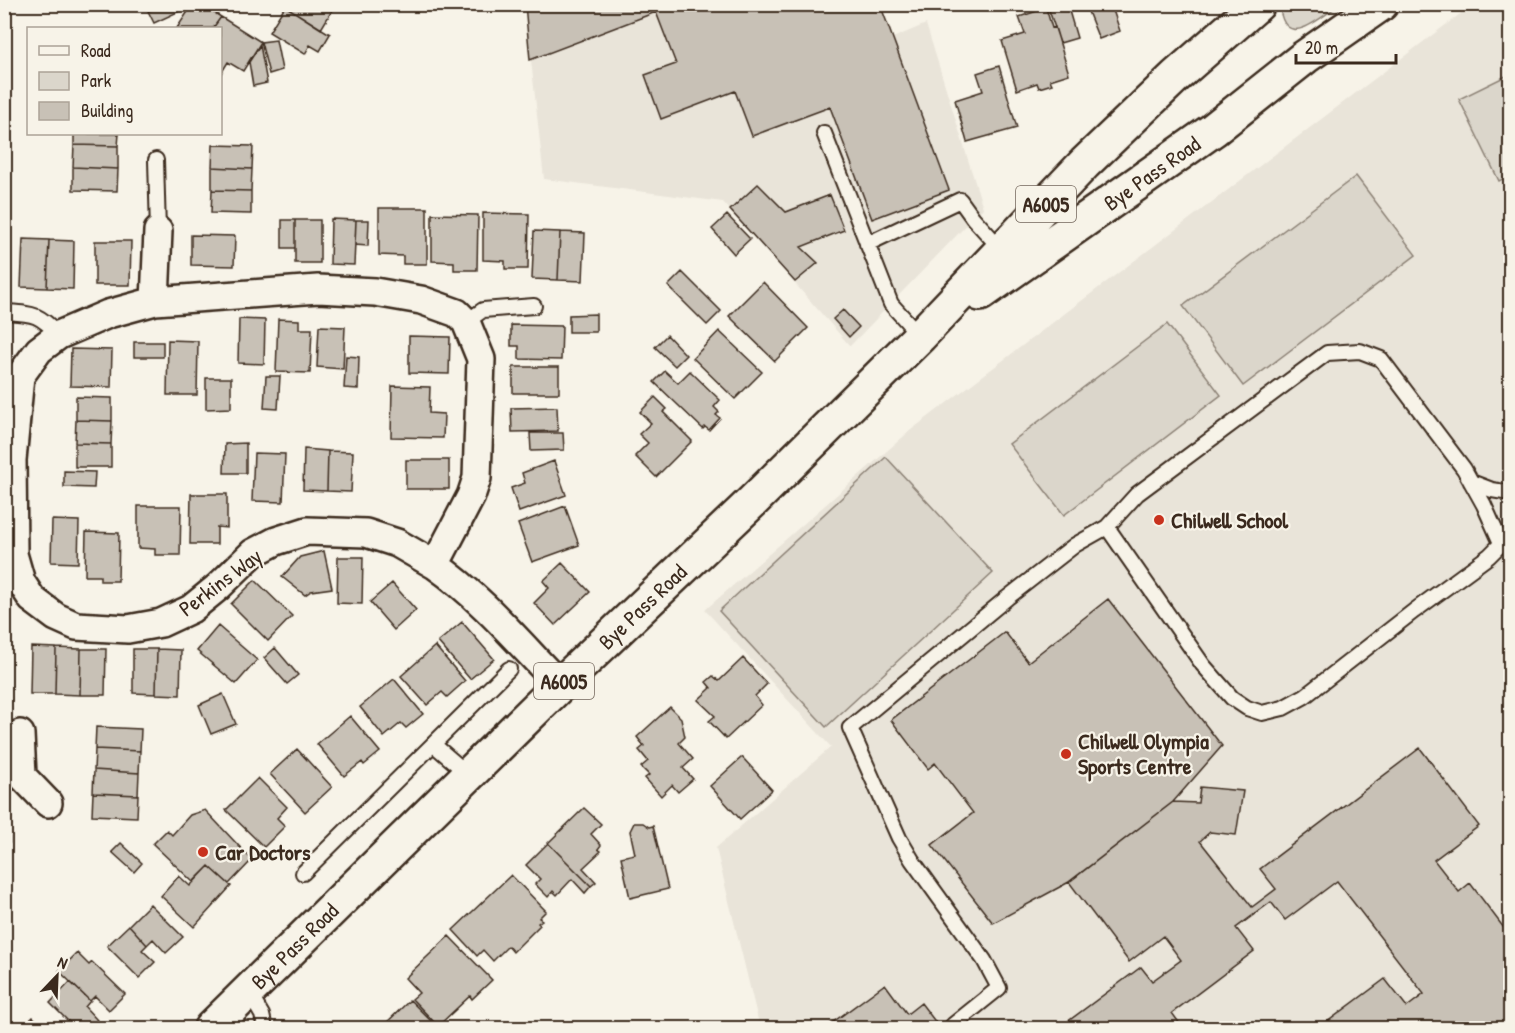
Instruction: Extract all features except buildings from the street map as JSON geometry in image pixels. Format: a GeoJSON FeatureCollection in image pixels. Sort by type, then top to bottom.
{"type":"FeatureCollection","features":[{"type":"Feature","properties":{"kind":"main road","name":"Bye Pass Road"},"geometry":{"type":"LineString","coordinates":[[212,1029],[468,775],[753,501],[920,336],[1085,163],[1176,76],[1258,4]]}},
{"type":"Feature","properties":{"kind":"main road","name":"Bye Pass Road"},"geometry":{"type":"LineString","coordinates":[[920,336],[1213,130],[1305,57],[1381,4]]}},
{"type":"Feature","properties":{"kind":"street"},"geometry":{"type":"LineString","coordinates":[[155,301],[158,231]]}},
{"type":"Feature","properties":{"kind":"street","name":"Perkins Way"},"geometry":{"type":"LineString","coordinates":[[466,322],[457,313],[421,300],[375,292],[318,289],[155,301],[108,314],[59,335],[39,350],[20,375],[12,472],[13,554],[21,582],[32,599],[56,617],[76,626],[128,629],[161,623],[191,609],[253,553],[276,541],[307,531],[366,533],[397,543],[456,580],[560,685]]}},
{"type":"Feature","properties":{"kind":"street"},"geometry":{"type":"LineString","coordinates":[[435,565],[471,496],[477,478],[481,359],[466,322]]}},
{"type":"Feature","properties":{"kind":"street"},"geometry":{"type":"LineString","coordinates":[[20,734],[13,776],[48,803]]}},
{"type":"Feature","properties":{"kind":"lane"},"geometry":{"type":"LineString","coordinates":[[824,133],[891,304],[920,336]]}},
{"type":"Feature","properties":{"kind":"lane"},"geometry":{"type":"LineString","coordinates":[[156,160],[158,231]]}},
{"type":"Feature","properties":{"kind":"lane"},"geometry":{"type":"LineString","coordinates":[[867,244],[960,200],[1002,250]]}},
{"type":"Feature","properties":{"kind":"lane"},"geometry":{"type":"LineString","coordinates":[[466,322],[483,310],[534,306]]}},
{"type":"Feature","properties":{"kind":"lane"},"geometry":{"type":"LineString","coordinates":[[4,312],[32,314],[45,320],[59,335]]}},
{"type":"Feature","properties":{"kind":"lane"},"geometry":{"type":"LineString","coordinates":[[953,1025],[999,988],[984,960],[912,860],[899,838],[850,728],[1075,545],[1107,527],[1137,494],[1327,353],[1360,351],[1381,359],[1472,482],[1506,539],[1489,556],[1305,696],[1283,708],[1262,713],[1246,708],[1232,698],[1203,665],[1107,527]]}},
{"type":"Feature","properties":{"kind":"lane"},"geometry":{"type":"LineString","coordinates":[[1472,482],[1492,490],[1510,493]]}},
{"type":"Feature","properties":{"kind":"lane"},"geometry":{"type":"LineString","coordinates":[[303,873],[509,669]]}},
{"type":"Feature","properties":{"kind":"lane"},"geometry":{"type":"LineString","coordinates":[[433,744],[468,775]]}},
{"type":"Feature","properties":{"kind":"lane"},"geometry":{"type":"LineString","coordinates":[[248,992],[261,1015],[265,1029]]}},
{"type":"Feature","properties":{"kind":"shaded area"},"geometry":{"type":"Polygon","coordinates":[[[880,4],[893,38],[926,24],[983,208],[850,346],[723,202],[544,179],[525,5],[880,4]]]}},
{"type":"Feature","properties":{"kind":"shaded area","name":"Chilwell School"},"geometry":{"type":"Polygon","coordinates":[[[1472,5],[1510,5],[1510,1028],[760,1028],[716,848],[831,747],[705,610],[911,430],[1472,5]]]}},
{"type":"Feature","properties":{"kind":"green space"},"geometry":{"type":"Polygon","coordinates":[[[1284,4],[1339,5],[1314,23],[1297,29],[1289,28],[1284,21],[1280,9],[1284,4]]]}},
{"type":"Feature","properties":{"kind":"green space"},"geometry":{"type":"Polygon","coordinates":[[[1510,74],[1510,175],[1499,181],[1459,99],[1510,74]]]}},
{"type":"Feature","properties":{"kind":"green space"},"geometry":{"type":"Polygon","coordinates":[[[1356,176],[1416,255],[1243,386],[1183,306],[1356,176]]]}},
{"type":"Feature","properties":{"kind":"green space"},"geometry":{"type":"Polygon","coordinates":[[[1167,324],[1221,395],[1064,515],[1009,444],[1167,324]]]}},
{"type":"Feature","properties":{"kind":"green space"},"geometry":{"type":"Polygon","coordinates":[[[886,457],[993,573],[826,727],[719,611],[886,457]]]}},
{"type":"Feature","properties":{"kind":"place","name":"Chilwell School"},"geometry":{"type":"Point","coordinates":[1159,520]}},
{"type":"Feature","properties":{"kind":"place","name":"Chilwell Olympia Sports Centre"},"geometry":{"type":"Point","coordinates":[1066,754]}},
{"type":"Feature","properties":{"kind":"place","name":"Car Doctors"},"geometry":{"type":"Point","coordinates":[203,852]}}]}
